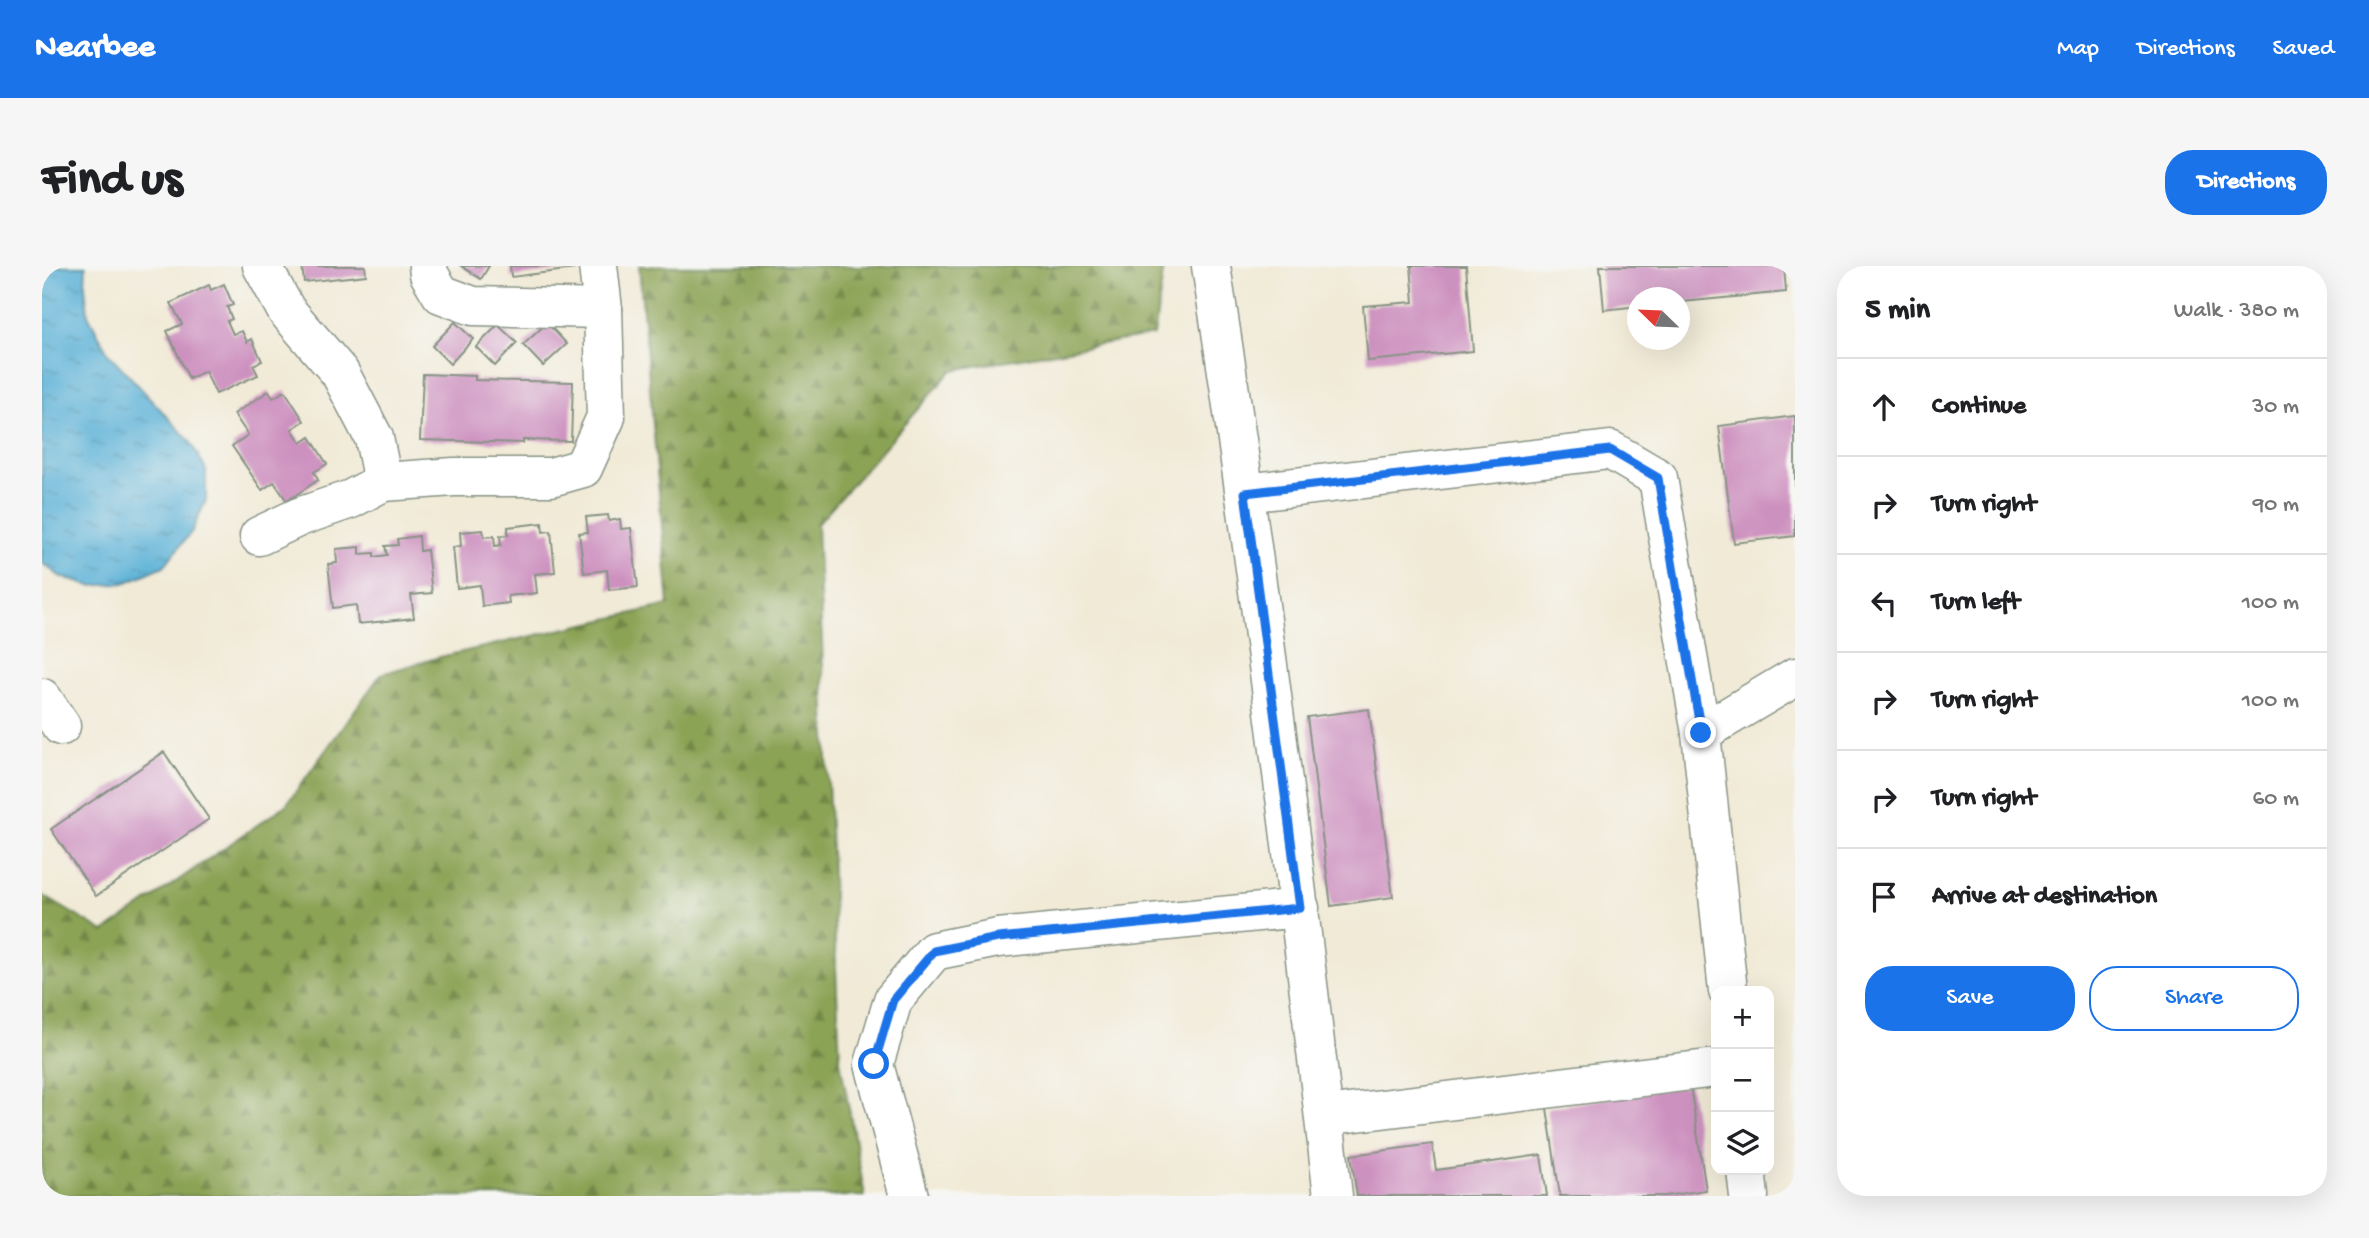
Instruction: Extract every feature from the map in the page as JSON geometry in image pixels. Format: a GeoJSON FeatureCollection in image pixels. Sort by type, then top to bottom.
{"type":"FeatureCollection","features":[{"type":"Feature","properties":{"kind":"street"},"geometry":{"type":"LineString","coordinates":[[262,266],[286,310],[340,373],[374,438],[383,482]]}},
{"type":"Feature","properties":{"kind":"street"},"geometry":{"type":"LineString","coordinates":[[428,266],[429,274],[441,294],[473,306],[603,309]]}},
{"type":"Feature","properties":{"kind":"street"},"geometry":{"type":"LineString","coordinates":[[259,536],[299,517],[351,499],[383,482],[454,477],[551,477],[583,468],[606,417],[603,309],[598,266]]}},
{"type":"Feature","properties":{"kind":"street"},"geometry":{"type":"LineString","coordinates":[[1211,266],[1245,493],[1300,908],[1333,1196]]}},
{"type":"Feature","properties":{"kind":"street"},"geometry":{"type":"LineString","coordinates":[[1245,493],[1610,450],[1658,478],[1701,733],[1727,986]]}},
{"type":"Feature","properties":{"kind":"street"},"geometry":{"type":"LineString","coordinates":[[1701,733],[1795,677]]}},
{"type":"Feature","properties":{"kind":"street"},"geometry":{"type":"LineString","coordinates":[[909,1196],[874,1064],[893,1000],[934,951],[998,938],[1300,908]]}},
{"type":"Feature","properties":{"kind":"street"},"geometry":{"type":"LineString","coordinates":[[1324,1116],[1711,1069]]}},
{"type":"Feature","properties":{"kind":"street"},"geometry":{"type":"LineString","coordinates":[[1747,1175],[1749,1196]]}},
{"type":"Feature","properties":{"kind":"green space"},"geometry":{"type":"Polygon","coordinates":[[[639,266],[1164,266],[1154,335],[952,370],[817,524],[840,1060],[865,1196],[42,1196],[42,895],[104,932],[286,805],[381,674],[440,657],[669,605],[639,266]]]}},
{"type":"Feature","properties":{"kind":"water"},"geometry":{"type":"Polygon","coordinates":[[[42,266],[86,266],[88,315],[108,353],[190,441],[206,470],[206,500],[192,531],[164,566],[125,583],[91,586],[61,577],[42,563],[42,266]]]}},
{"type":"Feature","properties":{"kind":"building"},"geometry":{"type":"Polygon","coordinates":[[[302,266],[365,266],[366,275],[304,282],[302,266]]]}},
{"type":"Feature","properties":{"kind":"building"},"geometry":{"type":"Polygon","coordinates":[[[461,266],[489,266],[481,279],[461,266]]]}},
{"type":"Feature","properties":{"kind":"building"},"geometry":{"type":"Polygon","coordinates":[[[510,266],[574,266],[574,269],[511,277],[510,266]]]}},
{"type":"Feature","properties":{"kind":"building"},"geometry":{"type":"Polygon","coordinates":[[[1411,266],[1466,266],[1473,351],[1368,361],[1363,306],[1414,302],[1411,266]]]}},
{"type":"Feature","properties":{"kind":"building"},"geometry":{"type":"Polygon","coordinates":[[[1600,266],[1784,266],[1786,292],[1690,301],[1690,287],[1627,287],[1627,307],[1604,310],[1600,266]]]}},
{"type":"Feature","properties":{"kind":"building"},"geometry":{"type":"Polygon","coordinates":[[[224,284],[233,305],[227,307],[232,319],[227,321],[233,334],[242,331],[247,342],[252,339],[262,361],[253,365],[258,375],[216,394],[205,371],[189,379],[167,331],[182,324],[171,303],[209,285],[211,290],[224,284]]]}},
{"type":"Feature","properties":{"kind":"building"},"geometry":{"type":"Polygon","coordinates":[[[455,322],[473,339],[450,364],[432,346],[455,322]]]}},
{"type":"Feature","properties":{"kind":"building"},"geometry":{"type":"Polygon","coordinates":[[[547,323],[567,344],[543,366],[523,345],[547,323]]]}},
{"type":"Feature","properties":{"kind":"building"},"geometry":{"type":"Polygon","coordinates":[[[498,325],[517,343],[495,366],[476,347],[498,325]]]}},
{"type":"Feature","properties":{"kind":"building"},"geometry":{"type":"Polygon","coordinates":[[[423,374],[475,376],[475,380],[573,382],[571,441],[523,440],[523,443],[420,440],[423,374]]]}},
{"type":"Feature","properties":{"kind":"building"},"geometry":{"type":"Polygon","coordinates":[[[269,391],[273,398],[285,391],[304,421],[292,429],[301,443],[310,437],[327,464],[314,472],[318,480],[287,501],[274,482],[262,490],[232,446],[248,435],[234,414],[269,391]]]}},
{"type":"Feature","properties":{"kind":"building"},"geometry":{"type":"Polygon","coordinates":[[[1795,416],[1795,536],[1734,543],[1719,426],[1795,416]]]}},
{"type":"Feature","properties":{"kind":"building"},"geometry":{"type":"Polygon","coordinates":[[[608,515],[609,521],[620,519],[621,529],[631,528],[638,587],[609,590],[607,570],[584,573],[579,533],[588,532],[586,517],[608,515]]]}},
{"type":"Feature","properties":{"kind":"building"},"geometry":{"type":"Polygon","coordinates":[[[542,523],[543,532],[551,531],[555,572],[535,574],[537,593],[508,596],[509,603],[482,606],[480,585],[457,588],[453,547],[461,546],[460,532],[483,530],[484,537],[494,536],[495,546],[501,545],[500,536],[508,535],[508,527],[542,523]]]}},
{"type":"Feature","properties":{"kind":"building"},"geometry":{"type":"Polygon","coordinates":[[[419,536],[420,551],[427,550],[432,593],[411,595],[414,618],[358,624],[356,605],[333,608],[328,564],[337,563],[336,549],[360,547],[360,554],[374,553],[374,557],[387,555],[385,546],[398,545],[397,539],[419,536]]]}},
{"type":"Feature","properties":{"kind":"building"},"geometry":{"type":"Polygon","coordinates":[[[1369,709],[1393,897],[1331,906],[1307,717],[1369,709]]]}},
{"type":"Feature","properties":{"kind":"building"},"geometry":{"type":"Polygon","coordinates":[[[164,752],[209,819],[96,896],[51,829],[164,752]]]}},
{"type":"Feature","properties":{"kind":"building"},"geometry":{"type":"Polygon","coordinates":[[[1690,1085],[1706,1190],[1665,1196],[1560,1196],[1547,1108],[1690,1085]]]}},
{"type":"Feature","properties":{"kind":"building"},"geometry":{"type":"Polygon","coordinates":[[[1432,1144],[1436,1170],[1541,1155],[1547,1196],[1357,1196],[1351,1155],[1432,1144]]]}},
{"type":"Feature","properties":{"kind":"route"},"geometry":{"type":"LineString","coordinates":[[874,1064],[893,1000],[934,951],[998,938],[1300,908],[1245,493],[1610,450],[1658,478],[1701,733]]}}]}
